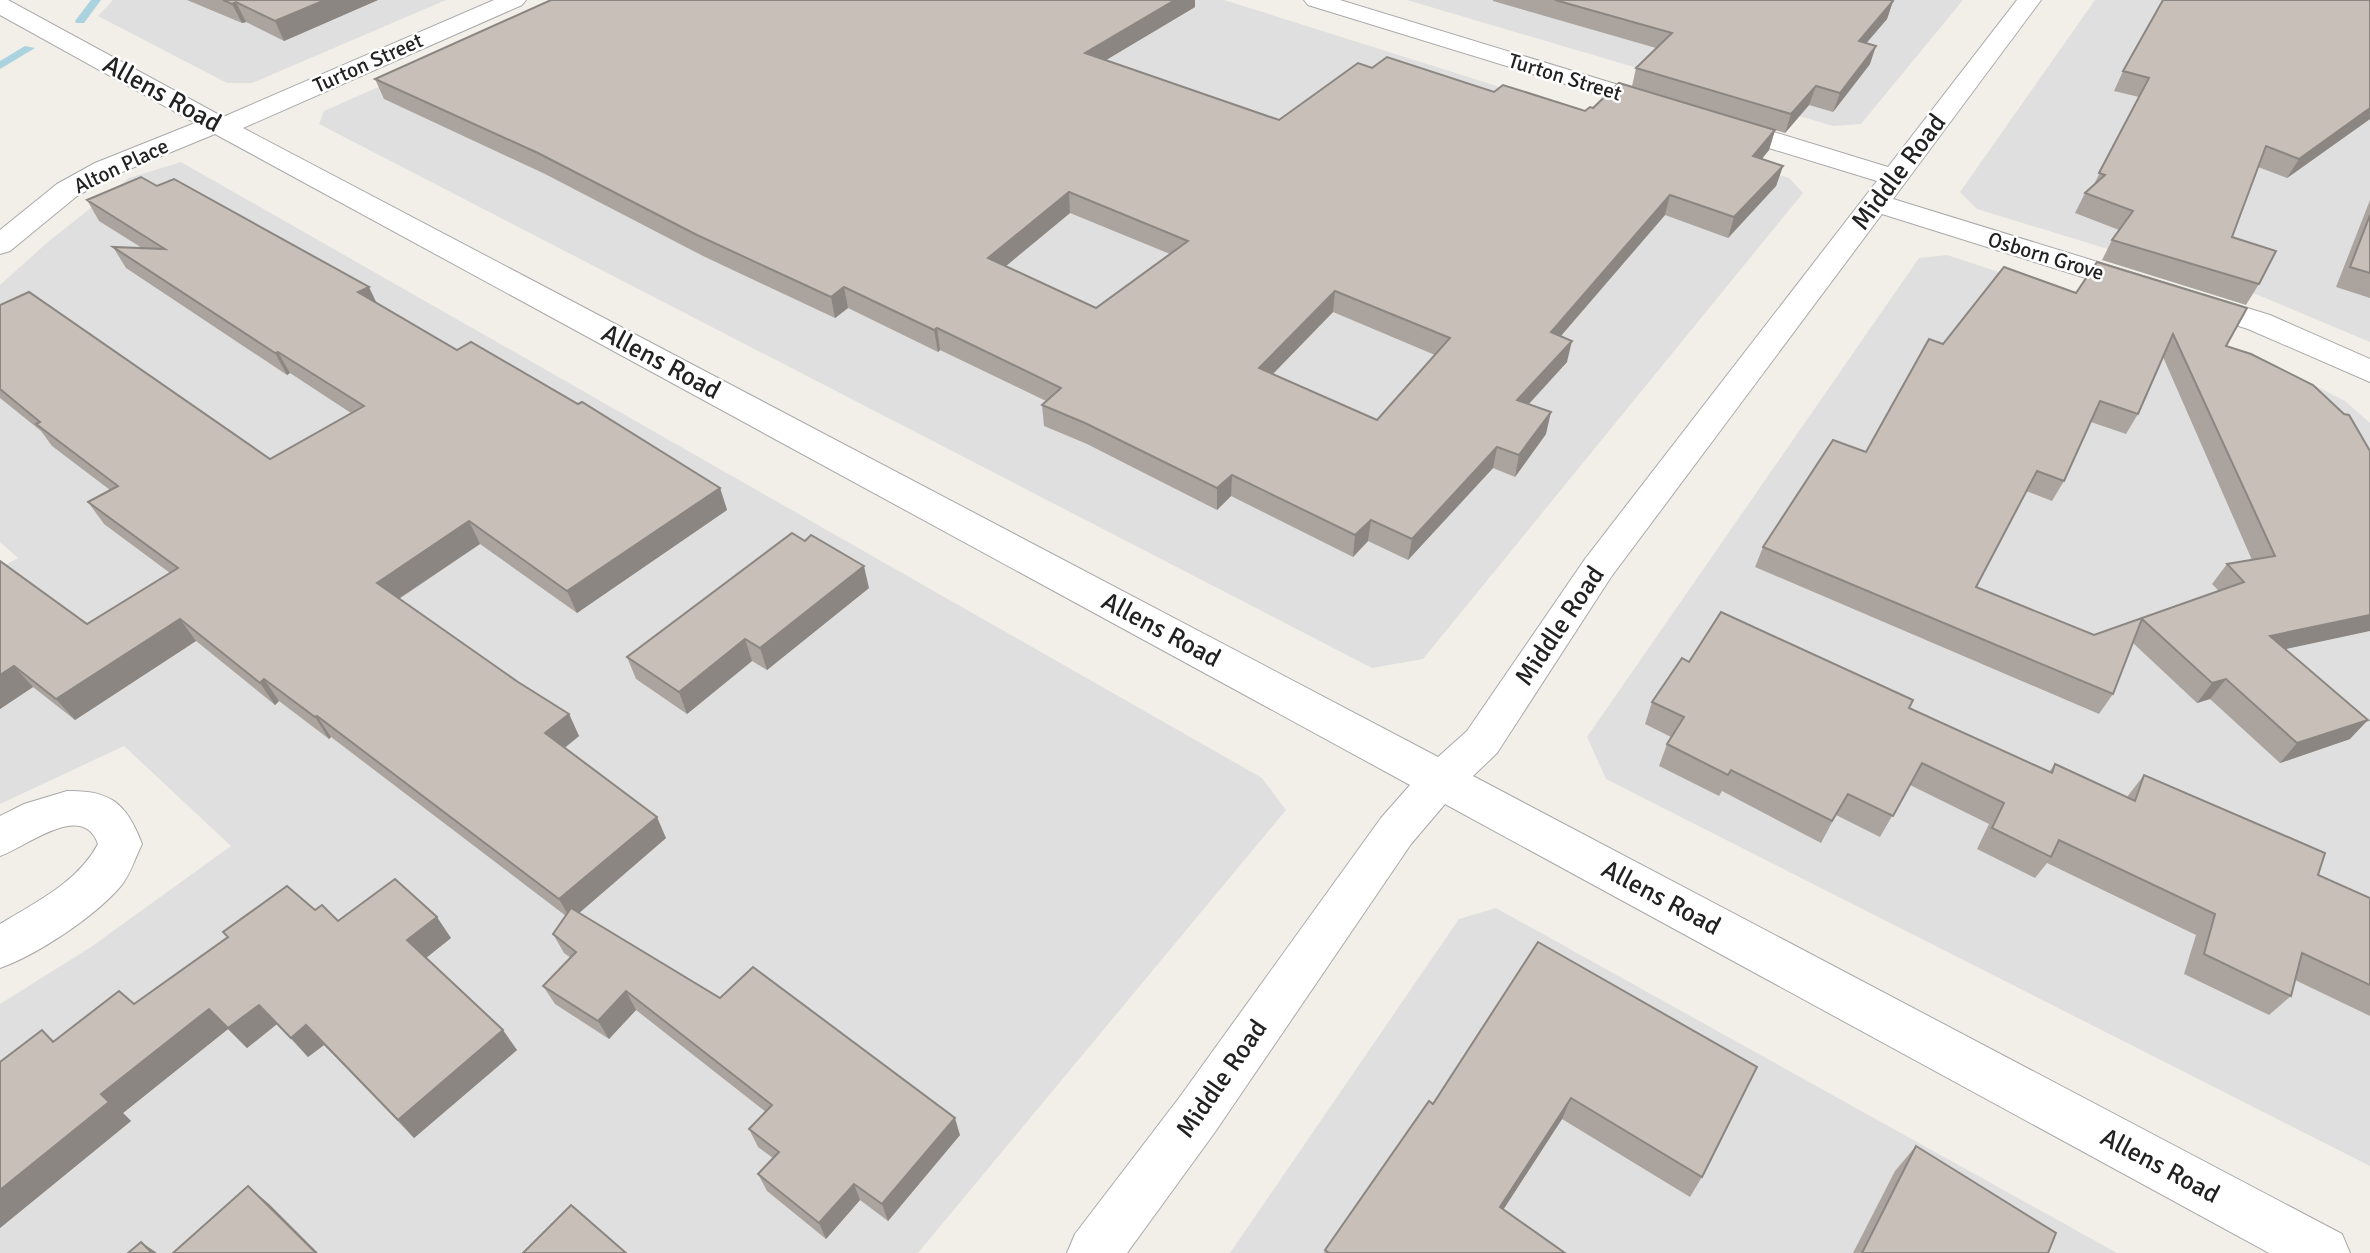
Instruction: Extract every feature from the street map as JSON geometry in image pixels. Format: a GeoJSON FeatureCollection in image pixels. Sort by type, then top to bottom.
{"type":"FeatureCollection","features":[{"type":"Feature","properties":{"kind":"street","name":"Turton Street"},"geometry":{"type":"LineString","coordinates":[[219,125],[513,0]]}},
{"type":"Feature","properties":{"kind":"street","name":"Turton Street"},"geometry":{"type":"LineString","coordinates":[[1315,0],[1692,116],[1885,190]]}},
{"type":"Feature","properties":{"kind":"street","name":"Middle Road"},"geometry":{"type":"LineString","coordinates":[[1094,1253],[1198,1115],[1396,831],[1441,780],[1482,742],[1598,568],[2029,0]]}},
{"type":"Feature","properties":{"kind":"street","name":"Allens Road"},"geometry":{"type":"LineString","coordinates":[[0,5],[2323,1253]]}},
{"type":"Feature","properties":{"kind":"street","name":"Alton Place"},"geometry":{"type":"LineString","coordinates":[[0,245],[67,190],[106,169],[219,125]]}},
{"type":"Feature","properties":{"kind":"street","name":"Osborn Grove"},"geometry":{"type":"LineString","coordinates":[[1885,190],[2259,322],[2332,352],[2370,372]]}},
{"type":"Feature","properties":{"kind":"street"},"geometry":{"type":"LineString","coordinates":[[0,838],[61,808],[86,808],[110,820],[120,844],[106,872],[76,900],[0,948]]}},
{"type":"Feature","properties":{"kind":"shaded area"},"geometry":{"type":"Polygon","coordinates":[[[113,0],[446,0],[252,83],[227,83],[98,16],[113,0]]]}},
{"type":"Feature","properties":{"kind":"shaded area"},"geometry":{"type":"Polygon","coordinates":[[[576,0],[1224,0],[1789,178],[1803,193],[1423,659],[1372,668],[319,124],[324,111],[576,0]]]}},
{"type":"Feature","properties":{"kind":"shaded area"},"geometry":{"type":"Polygon","coordinates":[[[1407,0],[1963,0],[1861,124],[1833,126],[1407,0]]]}},
{"type":"Feature","properties":{"kind":"shaded area"},"geometry":{"type":"Polygon","coordinates":[[[2095,0],[2370,0],[2370,342],[2258,295],[1977,209],[1960,192],[2095,0]]]}},
{"type":"Feature","properties":{"kind":"shaded area"},"geometry":{"type":"Polygon","coordinates":[[[181,162],[1262,778],[1286,810],[918,1253],[0,1253],[0,1004],[91,947],[231,846],[124,746],[0,804],[0,568],[18,558],[0,542],[0,285],[49,241],[129,178],[181,162]]]}},
{"type":"Feature","properties":{"kind":"shaded area"},"geometry":{"type":"Polygon","coordinates":[[[1947,255],[2259,357],[2345,401],[2370,423],[2370,1166],[1606,779],[1587,737],[1919,258],[1947,255]]]}},
{"type":"Feature","properties":{"kind":"shaded area"},"geometry":{"type":"Polygon","coordinates":[[[1496,908],[2117,1253],[1230,1253],[1459,919],[1496,908]]]}},
{"type":"Feature","properties":{"kind":"building"},"geometry":{"type":"Polygon","coordinates":[[[223,0],[325,0],[275,21],[236,2],[232,4],[223,0]]]}},
{"type":"Feature","properties":{"kind":"building"},"geometry":{"type":"Polygon","coordinates":[[[551,0],[1175,0],[1085,53],[1279,120],[1358,63],[1372,68],[1387,57],[1494,92],[1503,85],[1585,111],[1593,108],[1619,83],[1775,130],[1753,156],[1783,166],[1734,217],[1670,195],[1551,332],[1572,341],[1517,400],[1551,412],[1519,455],[1497,447],[1412,539],[1371,520],[1355,535],[1232,475],[1217,488],[1085,423],[1042,405],[1061,388],[844,287],[831,297],[697,235],[538,153],[375,79],[551,0]],[[1069,192],[988,258],[1096,308],[1188,241],[1069,192]],[[1335,291],[1259,368],[1377,420],[1450,338],[1335,291]]]}},
{"type":"Feature","properties":{"kind":"building"},"geometry":{"type":"Polygon","coordinates":[[[1555,0],[1893,1],[1859,41],[1876,46],[1840,93],[1816,86],[1791,114],[1636,68],[1672,33],[1555,0]]]}},
{"type":"Feature","properties":{"kind":"building"},"geometry":{"type":"Polygon","coordinates":[[[2163,0],[2370,0],[2370,108],[2299,159],[2266,146],[2232,237],[2276,251],[2259,284],[2112,240],[2133,211],[2085,193],[2105,175],[2099,173],[2149,78],[2123,71],[2163,0]]]}},
{"type":"Feature","properties":{"kind":"building"},"geometry":{"type":"Polygon","coordinates":[[[141,177],[157,186],[174,179],[369,287],[358,292],[457,350],[471,342],[578,404],[582,402],[720,488],[567,591],[469,521],[377,583],[518,682],[569,714],[545,733],[657,817],[559,899],[317,716],[264,679],[260,683],[180,619],[56,699],[14,666],[0,675],[0,561],[87,624],[178,568],[88,502],[118,486],[36,424],[40,422],[0,389],[0,305],[29,292],[270,459],[364,406],[278,352],[275,353],[113,247],[165,249],[87,200],[141,177]]]}},
{"type":"Feature","properties":{"kind":"building"},"geometry":{"type":"Polygon","coordinates":[[[2370,215],[2370,273],[2350,267],[2370,215]]]}},
{"type":"Feature","properties":{"kind":"building"},"geometry":{"type":"Polygon","coordinates":[[[2097,262],[2247,308],[2226,346],[2251,354],[2313,385],[2344,414],[2349,415],[2370,451],[2370,615],[2270,636],[2368,720],[2297,743],[2226,679],[2212,683],[2142,619],[2113,694],[1763,547],[1833,440],[1866,452],[1929,339],[1943,344],[2004,267],[2076,293],[2097,262]],[[2173,334],[2138,414],[2100,401],[2064,481],[2037,471],[1976,587],[2094,635],[2244,582],[2227,564],[2275,556],[2173,334]]]}},
{"type":"Feature","properties":{"kind":"building"},"geometry":{"type":"Polygon","coordinates":[[[792,533],[805,541],[811,535],[864,566],[760,648],[745,639],[679,692],[627,657],[792,533]]]}},
{"type":"Feature","properties":{"kind":"building"},"geometry":{"type":"Polygon","coordinates":[[[1721,612],[1913,700],[1909,708],[2052,773],[2055,764],[2135,801],[2144,775],[2325,853],[2318,875],[2370,898],[2370,985],[2302,953],[2291,996],[2204,954],[2215,914],[2059,840],[2051,857],[1992,828],[2004,803],[1922,763],[1893,816],[1848,794],[1832,821],[1731,770],[1728,775],[1667,744],[1684,717],[1652,702],[1682,658],[1689,662],[1721,612]]]}},
{"type":"Feature","properties":{"kind":"building"},"geometry":{"type":"Polygon","coordinates":[[[395,879],[437,917],[407,940],[503,1030],[398,1120],[306,1025],[291,1038],[259,1005],[228,1028],[209,1009],[101,1094],[109,1102],[0,1190],[0,1062],[42,1030],[53,1042],[119,991],[134,1004],[228,937],[223,932],[287,886],[315,910],[322,905],[338,921],[395,879]]]}},
{"type":"Feature","properties":{"kind":"building"},"geometry":{"type":"Polygon","coordinates":[[[571,908],[720,998],[753,967],[955,1118],[882,1204],[854,1184],[819,1223],[758,1174],[779,1152],[749,1129],[772,1105],[626,991],[598,1021],[543,986],[576,952],[553,934],[571,908]]]}},
{"type":"Feature","properties":{"kind":"building"},"geometry":{"type":"Polygon","coordinates":[[[1538,942],[1757,1067],[1702,1177],[1571,1098],[1500,1207],[1565,1253],[1329,1253],[1325,1250],[1429,1101],[1433,1104],[1538,942]]]}},
{"type":"Feature","properties":{"kind":"building"},"geometry":{"type":"Polygon","coordinates":[[[1916,1146],[2056,1233],[2048,1253],[1862,1253],[1916,1146]]]}},
{"type":"Feature","properties":{"kind":"building"},"geometry":{"type":"Polygon","coordinates":[[[248,1186],[316,1253],[173,1253],[248,1186]]]}},
{"type":"Feature","properties":{"kind":"building"},"geometry":{"type":"Polygon","coordinates":[[[571,1205],[626,1253],[523,1253],[571,1205]]]}},
{"type":"Feature","properties":{"kind":"building"},"geometry":{"type":"Polygon","coordinates":[[[141,1242],[152,1253],[128,1253],[141,1242]]]}},
{"type":"Feature","properties":{"kind":"waterway"},"geometry":{"type":"LineString","coordinates":[[80,21],[96,0]]}},
{"type":"Feature","properties":{"kind":"waterway"},"geometry":{"type":"LineString","coordinates":[[0,66],[29,48]]}}]}
